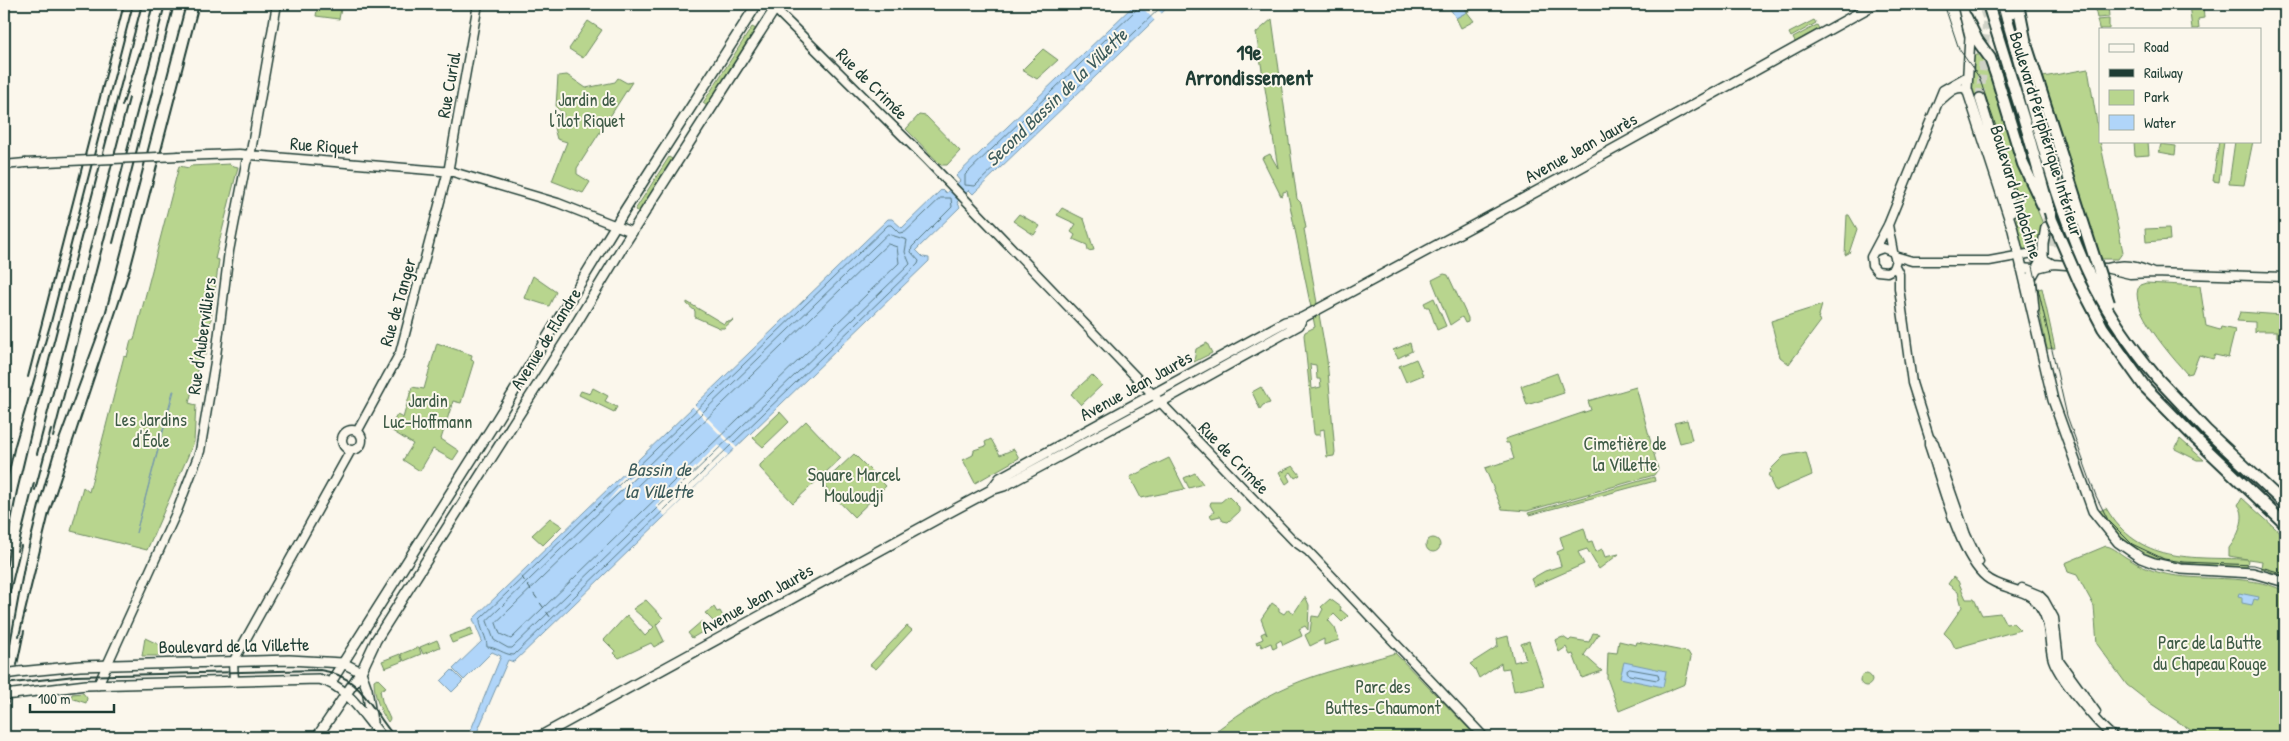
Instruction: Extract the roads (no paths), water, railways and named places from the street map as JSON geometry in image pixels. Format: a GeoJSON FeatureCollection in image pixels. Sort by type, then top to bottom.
{"type":"FeatureCollection","features":[{"type":"Feature","properties":{"kind":"highway","name":"Boulevard Périphérique Intérieur"},"geometry":{"type":"LineString","coordinates":[[1988,4],[2028,133],[2049,223],[2094,311],[2117,349],[2145,387],[2190,434],[2285,524]]}},
{"type":"Feature","properties":{"kind":"highway"},"geometry":{"type":"LineString","coordinates":[[2003,4],[2040,134],[2072,232],[2096,288],[2115,321],[2157,378],[2193,417],[2285,504]]}},
{"type":"Feature","properties":{"kind":"highway"},"geometry":{"type":"LineString","coordinates":[[2018,4],[2026,44],[2115,321]]}},
{"type":"Feature","properties":{"kind":"highway"},"geometry":{"type":"LineString","coordinates":[[1966,17],[1977,40],[1990,58],[2023,164],[2049,223]]}},
{"type":"Feature","properties":{"kind":"main road","name":"Avenue de Flandre"},"geometry":{"type":"LineString","coordinates":[[331,682],[498,418],[616,225],[757,4]]}},
{"type":"Feature","properties":{"kind":"main road","name":"Avenue Jean Jaurès"},"geometry":{"type":"LineString","coordinates":[[539,737],[991,490],[1004,486],[1161,402],[1300,321],[1875,4]]}},
{"type":"Feature","properties":{"kind":"main road","name":"Boulevard d'Indochine"},"geometry":{"type":"LineString","coordinates":[[1962,4],[1970,41],[1966,77],[1967,89],[2013,230],[2053,400],[2095,514],[2113,537],[2141,558],[2168,567],[2253,573],[2285,582]]}},
{"type":"Feature","properties":{"kind":"main road","name":"Avenue de Flandre"},"geometry":{"type":"LineString","coordinates":[[317,737],[360,672],[376,640],[775,5]]}},
{"type":"Feature","properties":{"kind":"main road"},"geometry":{"type":"LineString","coordinates":[[1980,98],[2006,183],[2013,230]]}},
{"type":"Feature","properties":{"kind":"main road"},"geometry":{"type":"LineString","coordinates":[[2044,257],[2043,244],[2049,223]]}},
{"type":"Feature","properties":{"kind":"main road"},"geometry":{"type":"LineString","coordinates":[[2044,257],[2051,246]]}},
{"type":"Feature","properties":{"kind":"main road","name":"Boulevard d'Indochine"},"geometry":{"type":"LineString","coordinates":[[2034,317],[2034,298],[2030,280],[2044,257]]}},
{"type":"Feature","properties":{"kind":"main road","name":"Avenue Jean Jaurès"},"geometry":{"type":"LineString","coordinates":[[991,490],[1000,478],[1285,322],[1300,321]]}},
{"type":"Feature","properties":{"kind":"main road","name":"Boulevard de la Villette"},"geometry":{"type":"LineString","coordinates":[[4,674],[69,666],[289,660],[343,663],[360,672]]}},
{"type":"Feature","properties":{"kind":"main road"},"geometry":{"type":"LineString","coordinates":[[360,672],[366,689],[372,722],[382,737]]}},
{"type":"Feature","properties":{"kind":"main road","name":"Boulevard de la Villette"},"geometry":{"type":"LineString","coordinates":[[8,694],[98,685],[312,678],[331,682],[346,694],[372,722]]}},
{"type":"Feature","properties":{"kind":"street","name":"Rue d'Aubervilliers"},"geometry":{"type":"LineString","coordinates":[[98,685],[177,511],[200,451],[216,356],[229,251],[246,163],[250,155],[277,4]]}},
{"type":"Feature","properties":{"kind":"street","name":"Rue Curial"},"geometry":{"type":"LineString","coordinates":[[448,172],[478,4]]}},
{"type":"Feature","properties":{"kind":"street","name":"Rue de Crimée"},"geometry":{"type":"LineString","coordinates":[[775,5],[1294,541],[1302,546],[1484,737]]}},
{"type":"Feature","properties":{"kind":"street"},"geometry":{"type":"LineString","coordinates":[[1892,268],[1882,273],[1874,269],[1871,257],[1888,225],[1943,90],[1948,85],[1966,77]]}},
{"type":"Feature","properties":{"kind":"street"},"geometry":{"type":"LineString","coordinates":[[1940,101],[1950,91],[1961,88],[1967,89]]}},
{"type":"Feature","properties":{"kind":"street","name":"Rue Riquet"},"geometry":{"type":"LineString","coordinates":[[4,165],[180,156],[250,155],[448,172],[468,176],[558,203],[632,232]]}},
{"type":"Feature","properties":{"kind":"street","name":"Rue de Tanger"},"geometry":{"type":"LineString","coordinates":[[357,432],[400,353],[448,172]]}},
{"type":"Feature","properties":{"kind":"street"},"geometry":{"type":"LineString","coordinates":[[1888,225],[1894,254],[1892,268],[1898,288],[1906,334],[1910,341],[1916,392],[1929,437],[1929,445],[1953,516],[1973,560],[1990,580],[2028,595],[2038,603],[2049,623],[2054,664],[2094,718],[2114,737]]}},
{"type":"Feature","properties":{"kind":"street"},"geometry":{"type":"LineString","coordinates":[[1875,251],[1883,248],[1912,261],[1989,261],[2032,253],[2044,257],[2053,264]]}},
{"type":"Feature","properties":{"kind":"street"},"geometry":{"type":"LineString","coordinates":[[2021,268],[2039,268],[2053,264],[2105,268],[2130,274],[2285,277]]}},
{"type":"Feature","properties":{"kind":"street"},"geometry":{"type":"LineString","coordinates":[[2105,268],[2120,264],[2132,265],[2153,273]]}},
{"type":"Feature","properties":{"kind":"street"},"geometry":{"type":"LineString","coordinates":[[234,681],[233,662],[272,589],[281,578],[351,450],[359,448],[361,445],[362,440],[357,432],[350,430],[343,437],[343,444],[351,450]]}},
{"type":"Feature","properties":{"kind":"street"},"geometry":{"type":"LineString","coordinates":[[1929,437],[1934,443],[1966,536],[1980,563],[1991,575],[2032,592],[2044,600],[2054,618],[2059,661],[2104,722],[2120,737]]}},
{"type":"Feature","properties":{"kind":"water","name":"Bassin de la Villette"},"geometry":{"type":"Polygon","coordinates":[[[1135,4],[1171,4],[973,194],[969,190],[957,202],[960,207],[916,250],[923,257],[929,258],[929,261],[514,662],[508,660],[475,737],[468,737],[501,656],[492,652],[464,680],[453,669],[482,641],[473,619],[888,219],[892,219],[902,228],[942,189],[946,193],[960,181],[956,176],[1135,4]]]}},
{"type":"Feature","properties":{"kind":"water"},"geometry":{"type":"Polygon","coordinates":[[[1447,4],[1463,4],[1467,12],[1456,18],[1447,4]]]}},
{"type":"Feature","properties":{"kind":"water"},"geometry":{"type":"Polygon","coordinates":[[[4,386],[9,388],[10,391],[4,418],[4,386]]]}},
{"type":"Feature","properties":{"kind":"water"},"geometry":{"type":"Polygon","coordinates":[[[173,391],[174,391],[136,533],[173,391]]]}},
{"type":"Feature","properties":{"kind":"water"},"geometry":{"type":"Polygon","coordinates":[[[2239,593],[2259,597],[2258,600],[2254,599],[2252,605],[2242,603],[2242,597],[2238,596],[2239,593]]]}},
{"type":"Feature","properties":{"kind":"water"},"geometry":{"type":"Polygon","coordinates":[[[1624,662],[1666,671],[1663,687],[1620,678],[1624,662]]]}},
{"type":"Feature","properties":{"kind":"water"},"geometry":{"type":"Polygon","coordinates":[[[452,670],[463,681],[452,692],[441,681],[452,670]]]}},
{"type":"Feature","properties":{"kind":"tunnel"},"geometry":{"type":"LineString","coordinates":[[1980,98],[1987,19],[1982,4]]}},
{"type":"Feature","properties":{"kind":"tunnel"},"geometry":{"type":"LineString","coordinates":[[1995,4],[2021,86]]}},
{"type":"Feature","properties":{"kind":"tunnel"},"geometry":{"type":"LineString","coordinates":[[2027,71],[2055,166],[2056,181]]}},
{"type":"Feature","properties":{"kind":"tunnel"},"geometry":{"type":"LineString","coordinates":[[2046,227],[2049,206],[2047,170]]}},
{"type":"Feature","properties":{"kind":"tunnel"},"geometry":{"type":"LineString","coordinates":[[2051,246],[2056,194]]}},
{"type":"Feature","properties":{"kind":"tram line"},"geometry":{"type":"LineString","coordinates":[[1944,4],[1959,49],[1979,77],[2006,156],[2067,416],[2096,496],[2108,520],[2132,544],[2164,559],[2183,562],[2254,565],[2285,574]]}},
{"type":"Feature","properties":{"kind":"railway"},"geometry":{"type":"LineString","coordinates":[[28,377],[124,4]]}},
{"type":"Feature","properties":{"kind":"railway"},"geometry":{"type":"LineString","coordinates":[[4,493],[15,445],[51,322],[133,4]]}},
{"type":"Feature","properties":{"kind":"railway"},"geometry":{"type":"LineString","coordinates":[[4,556],[17,491],[41,391],[142,4]]}},
{"type":"Feature","properties":{"kind":"railway"},"geometry":{"type":"LineString","coordinates":[[140,55],[153,4]]}},
{"type":"Feature","properties":{"kind":"railway"},"geometry":{"type":"LineString","coordinates":[[53,437],[165,4]]}},
{"type":"Feature","properties":{"kind":"railway"},"geometry":{"type":"LineString","coordinates":[[113,243],[174,4]]}},
{"type":"Feature","properties":{"kind":"railway"},"geometry":{"type":"LineString","coordinates":[[6,666],[25,562],[41,498],[53,456],[105,315],[186,4]]}},
{"type":"Feature","properties":{"kind":"railway"},"geometry":{"type":"LineString","coordinates":[[19,636],[49,513],[131,266],[199,4]]}},
{"type":"Feature","properties":{"kind":"railway"},"geometry":{"type":"LineString","coordinates":[[122,106],[141,49]]}},
{"type":"Feature","properties":{"kind":"railway"},"geometry":{"type":"LineString","coordinates":[[37,454],[129,98]]}},
{"type":"Feature","properties":{"kind":"railway"},"geometry":{"type":"LineString","coordinates":[[35,490],[51,430]]}},
{"type":"Feature","properties":{"kind":"railway"},"geometry":{"type":"LineString","coordinates":[[17,551],[34,483]]}},
{"type":"Feature","properties":{"kind":"railway"},"geometry":{"type":"LineString","coordinates":[[4,616],[21,546]]}},
{"type":"Feature","properties":{"kind":"railway"},"geometry":{"type":"LineString","coordinates":[[4,584],[9,549]]}},
{"type":"Feature","properties":{"kind":"railway"},"geometry":{"type":"LineString","coordinates":[[17,665],[24,631]]}},
{"type":"Feature","properties":{"kind":"railway"},"geometry":{"type":"LineString","coordinates":[[4,684],[75,676],[320,670],[335,673],[356,686],[395,737]]}},
{"type":"Feature","properties":{"kind":"railway"},"geometry":{"type":"LineString","coordinates":[[4,717],[8,702]]}},
{"type":"Feature","properties":{"kind":"district","name":"19e Arrondissement"},"geometry":{"type":"Point","coordinates":[1249,64]}},
{"type":"Feature","properties":{"kind":"water label","name":"Second Bassin de la Villette"},"geometry":{"type":"Point","coordinates":[1056,97]}},
{"type":"Feature","properties":{"kind":"park label","name":"Jardin de l'îlot Riquet"},"geometry":{"type":"Point","coordinates":[587,110]}},
{"type":"Feature","properties":{"kind":"park label","name":"Jardin Luc-Hoffmann"},"geometry":{"type":"Point","coordinates":[428,411]}},
{"type":"Feature","properties":{"kind":"park label","name":"Les Jardins d'Éole"},"geometry":{"type":"Point","coordinates":[151,430]}},
{"type":"Feature","properties":{"kind":"park label","name":"Cimetière de la Villette"},"geometry":{"type":"Point","coordinates":[1625,454]}},
{"type":"Feature","properties":{"kind":"park label","name":"Square Marcel Mouloudji"},"geometry":{"type":"Point","coordinates":[854,485]}},
{"type":"Feature","properties":{"kind":"park label","name":"Parc de la Butte du Chapeau Rouge"},"geometry":{"type":"Point","coordinates":[2210,653]}},
{"type":"Feature","properties":{"kind":"park label","name":"Parc des Buttes-Chaumont"},"geometry":{"type":"Point","coordinates":[1383,698]}}]}
